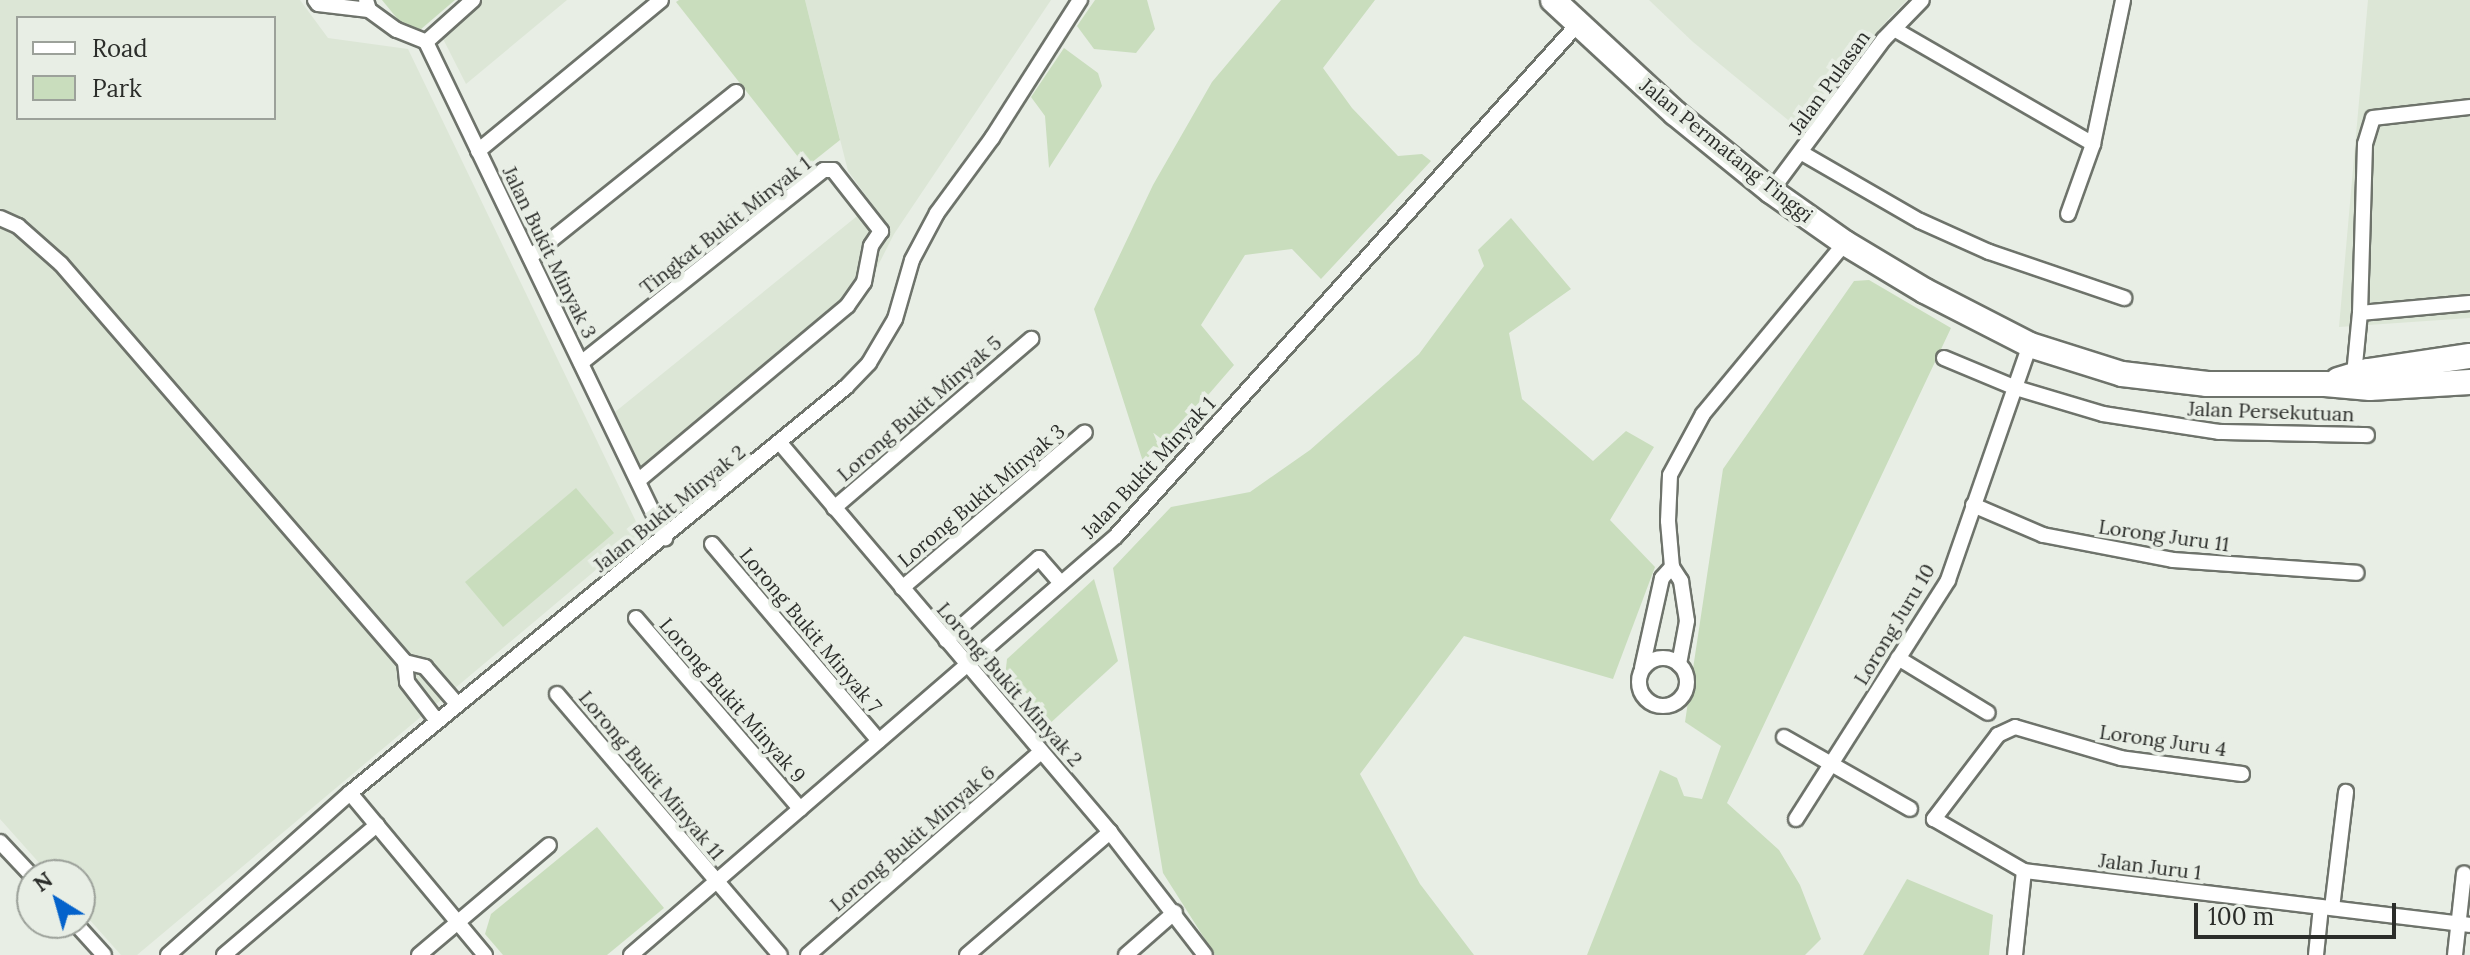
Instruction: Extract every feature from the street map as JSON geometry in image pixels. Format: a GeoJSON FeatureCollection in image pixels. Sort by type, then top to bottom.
{"type":"FeatureCollection","features":[{"type":"Feature","properties":{"kind":"highway","name":"Jalan Permatang Tinggi"},"geometry":{"type":"LineString","coordinates":[[1553,0],[1675,113],[1771,191],[1845,243],[1925,291],[2030,345],[2122,374],[2207,384],[2325,384],[2370,388],[2470,382]]}},
{"type":"Feature","properties":{"kind":"highway","name":"Jalan Permatang Tinggi"},"geometry":{"type":"LineString","coordinates":[[2325,384],[2354,375],[2470,356]]}},
{"type":"Feature","properties":{"kind":"street"},"geometry":{"type":"LineString","coordinates":[[315,0],[318,4],[368,5],[397,30],[426,42],[473,0]]}},
{"type":"Feature","properties":{"kind":"street"},"geometry":{"type":"LineString","coordinates":[[478,151],[661,0]]}},
{"type":"Feature","properties":{"kind":"street","name":"Jalan Bukit Minyak 2"},"geometry":{"type":"LineString","coordinates":[[168,955],[350,793],[780,443],[869,363],[895,319],[912,260],[937,213],[992,138],[1080,0]]}},
{"type":"Feature","properties":{"kind":"street","name":"Jalan Pulasan"},"geometry":{"type":"LineString","coordinates":[[1771,191],[1894,29],[1922,0]]}},
{"type":"Feature","properties":{"kind":"street"},"geometry":{"type":"LineString","coordinates":[[2068,214],[2093,144],[2123,0]]}},
{"type":"Feature","properties":{"kind":"street","name":"Jalan Bukit Minyak 1"},"geometry":{"type":"LineString","coordinates":[[631,955],[1116,536],[1578,24]]}},
{"type":"Feature","properties":{"kind":"street"},"geometry":{"type":"LineString","coordinates":[[1894,29],[2093,144]]}},
{"type":"Feature","properties":{"kind":"street","name":"Jalan Bukit Minyak 3"},"geometry":{"type":"LineString","coordinates":[[426,42],[665,538]]}},
{"type":"Feature","properties":{"kind":"street"},"geometry":{"type":"LineString","coordinates":[[530,257],[736,92]]}},
{"type":"Feature","properties":{"kind":"street"},"geometry":{"type":"LineString","coordinates":[[2354,375],[2360,313],[2365,144],[2373,118],[2470,107]]}},
{"type":"Feature","properties":{"kind":"street"},"geometry":{"type":"LineString","coordinates":[[1802,153],[1920,221],[1989,252],[2124,298]]}},
{"type":"Feature","properties":{"kind":"street","name":"Tingkat Bukit Minyak 1"},"geometry":{"type":"LineString","coordinates":[[581,363],[824,170],[833,170],[881,231]]}},
{"type":"Feature","properties":{"kind":"street"},"geometry":{"type":"LineString","coordinates":[[0,218],[18,226],[61,264],[405,662],[425,667],[457,704]]}},
{"type":"Feature","properties":{"kind":"street","name":"Jalan Bukit Minyak 2"},"geometry":{"type":"LineString","coordinates":[[639,480],[847,306],[864,282],[871,246],[881,231]]}},
{"type":"Feature","properties":{"kind":"street"},"geometry":{"type":"LineString","coordinates":[[1672,567],[1662,578],[1638,680],[1643,696],[1664,706],[1684,693],[1686,678],[1679,664],[1687,621],[1681,581],[1672,567],[1668,521],[1670,475],[1703,414],[1845,243]]}},
{"type":"Feature","properties":{"kind":"street"},"geometry":{"type":"LineString","coordinates":[[2360,313],[2470,303]]}},
{"type":"Feature","properties":{"kind":"street","name":"Lorong Bukit Minyak 5"},"geometry":{"type":"LineString","coordinates":[[834,508],[1031,339]]}},
{"type":"Feature","properties":{"kind":"street","name":"Lorong Juru 10"},"geometry":{"type":"LineString","coordinates":[[1796,819],[1948,580],[2030,345]]}},
{"type":"Feature","properties":{"kind":"street","name":"Jalan Persekutuan"},"geometry":{"type":"LineString","coordinates":[[1944,358],[2016,388],[2103,414],[2190,429],[2367,435]]}},
{"type":"Feature","properties":{"kind":"street","name":"Lorong Bukit Minyak 3"},"geometry":{"type":"LineString","coordinates":[[902,588],[1085,432]]}},
{"type":"Feature","properties":{"kind":"street","name":"Lorong Bukit Minyak 2"},"geometry":{"type":"LineString","coordinates":[[780,443],[1110,832],[1175,912],[1205,955]]}},
{"type":"Feature","properties":{"kind":"street","name":"Lorong Juru 11"},"geometry":{"type":"LineString","coordinates":[[1973,505],[2043,535],[2173,560],[2357,573]]}},
{"type":"Feature","properties":{"kind":"street","name":"Lorong Bukit Minyak 7"},"geometry":{"type":"LineString","coordinates":[[712,544],[879,741]]}},
{"type":"Feature","properties":{"kind":"street"},"geometry":{"type":"LineString","coordinates":[[946,640],[1039,558],[1061,583]]}},
{"type":"Feature","properties":{"kind":"street","name":"Lorong Bukit Minyak 9"},"geometry":{"type":"LineString","coordinates":[[636,618],[800,809]]}},
{"type":"Feature","properties":{"kind":"street"},"geometry":{"type":"LineString","coordinates":[[1898,658],[1988,713]]}},
{"type":"Feature","properties":{"kind":"street"},"geometry":{"type":"LineString","coordinates":[[1642,668],[1655,659],[1679,664]]}},
{"type":"Feature","properties":{"kind":"street"},"geometry":{"type":"LineString","coordinates":[[405,662],[407,682],[437,721]]}},
{"type":"Feature","properties":{"kind":"street","name":"Lorong Bukit Minyak 11"},"geometry":{"type":"LineString","coordinates":[[557,694],[780,955]]}},
{"type":"Feature","properties":{"kind":"street","name":"Lorong Juru 4"},"geometry":{"type":"LineString","coordinates":[[1934,819],[1998,735],[2015,727],[2121,758],[2242,774]]}},
{"type":"Feature","properties":{"kind":"street"},"geometry":{"type":"LineString","coordinates":[[1784,737],[1910,809]]}},
{"type":"Feature","properties":{"kind":"street","name":"Lorong Bukit Minyak 6"},"geometry":{"type":"LineString","coordinates":[[808,955],[1041,752]]}},
{"type":"Feature","properties":{"kind":"street"},"geometry":{"type":"LineString","coordinates":[[2316,955],[2346,792]]}},
{"type":"Feature","properties":{"kind":"street"},"geometry":{"type":"LineString","coordinates":[[350,793],[485,955]]}},
{"type":"Feature","properties":{"kind":"street","name":"Jalan Juru 1"},"geometry":{"type":"LineString","coordinates":[[1934,819],[2024,871],[2464,925]]}},
{"type":"Feature","properties":{"kind":"street"},"geometry":{"type":"LineString","coordinates":[[224,955],[377,825]]}},
{"type":"Feature","properties":{"kind":"street"},"geometry":{"type":"LineString","coordinates":[[967,955],[1110,832]]}},
{"type":"Feature","properties":{"kind":"street"},"geometry":{"type":"LineString","coordinates":[[0,842],[6,858]]}},
{"type":"Feature","properties":{"kind":"street"},"geometry":{"type":"LineString","coordinates":[[419,955],[549,845]]}},
{"type":"Feature","properties":{"kind":"street"},"geometry":{"type":"LineString","coordinates":[[2015,955],[2024,871]]}},
{"type":"Feature","properties":{"kind":"street"},"geometry":{"type":"LineString","coordinates":[[2455,955],[2464,925],[2464,873]]}},
{"type":"Feature","properties":{"kind":"street"},"geometry":{"type":"LineString","coordinates":[[1126,955],[1175,912]]}},
{"type":"Feature","properties":{"kind":"street"},"geometry":{"type":"LineString","coordinates":[[90,939],[104,955]]}},
{"type":"Feature","properties":{"kind":"shaded area"},"geometry":{"type":"Polygon","coordinates":[[[0,0],[300,0],[328,38],[408,49],[641,532],[137,955],[121,955],[96,927],[96,859],[36,859],[0,819],[0,0]]]}},
{"type":"Feature","properties":{"kind":"shaded area"},"geometry":{"type":"Polygon","coordinates":[[[473,0],[567,0],[466,84],[439,31],[473,0]]]}},
{"type":"Feature","properties":{"kind":"shaded area"},"geometry":{"type":"Polygon","coordinates":[[[805,0],[1051,0],[894,234],[857,307],[649,483],[615,412],[872,204],[848,171],[805,0]]]}},
{"type":"Feature","properties":{"kind":"shaded area"},"geometry":{"type":"Polygon","coordinates":[[[1649,0],[1907,0],[1889,18],[1805,134],[1693,42],[1649,0]]]}},
{"type":"Feature","properties":{"kind":"shaded area"},"geometry":{"type":"Polygon","coordinates":[[[2368,0],[2470,0],[2470,318],[2339,327],[2368,0]]]}},
{"type":"Feature","properties":{"kind":"green space"},"geometry":{"type":"Polygon","coordinates":[[[382,0],[455,0],[420,30],[400,22],[382,0]]]}},
{"type":"Feature","properties":{"kind":"green space"},"geometry":{"type":"Polygon","coordinates":[[[805,0],[840,140],[806,167],[676,2],[805,0]]]}},
{"type":"Feature","properties":{"kind":"green space"},"geometry":{"type":"Polygon","coordinates":[[[1095,0],[1147,0],[1155,29],[1136,53],[1094,49],[1077,26],[1095,0]]]}},
{"type":"Feature","properties":{"kind":"green space"},"geometry":{"type":"Polygon","coordinates":[[[1281,0],[1375,0],[1323,68],[1352,108],[1398,156],[1422,154],[1431,161],[1321,279],[1292,249],[1245,255],[1201,325],[1234,365],[1145,468],[1094,309],[1153,185],[1212,82],[1281,0]]]}},
{"type":"Feature","properties":{"kind":"green space"},"geometry":{"type":"Polygon","coordinates":[[[1064,48],[1098,73],[1102,86],[1049,168],[1045,116],[1031,97],[1064,48]]]}},
{"type":"Feature","properties":{"kind":"green space"},"geometry":{"type":"Polygon","coordinates":[[[1511,218],[1571,289],[1509,333],[1522,399],[1593,461],[1626,431],[1654,447],[1610,520],[1655,567],[1613,679],[1464,636],[1360,774],[1420,884],[1474,955],[1215,955],[1163,873],[1113,568],[1171,507],[1250,492],[1310,450],[1419,354],[1484,266],[1478,250],[1511,218]]]}},
{"type":"Feature","properties":{"kind":"green space"},"geometry":{"type":"Polygon","coordinates":[[[1869,280],[1951,328],[1727,803],[1779,850],[1800,885],[1821,939],[1805,955],[1587,955],[1660,770],[1677,778],[1684,796],[1702,799],[1721,746],[1685,722],[1723,469],[1854,281],[1869,280]]]}},
{"type":"Feature","properties":{"kind":"green space"},"geometry":{"type":"Polygon","coordinates":[[[576,488],[614,533],[503,627],[465,582],[576,488]]]}},
{"type":"Feature","properties":{"kind":"green space"},"geometry":{"type":"Polygon","coordinates":[[[1094,579],[1118,661],[1046,727],[1005,677],[1007,659],[1094,579]]]}},
{"type":"Feature","properties":{"kind":"green space"},"geometry":{"type":"Polygon","coordinates":[[[597,827],[664,908],[607,955],[503,955],[485,934],[491,914],[597,827]]]}},
{"type":"Feature","properties":{"kind":"green space"},"geometry":{"type":"Polygon","coordinates":[[[1907,879],[1993,915],[1989,955],[1863,955],[1907,879]]]}}]}
